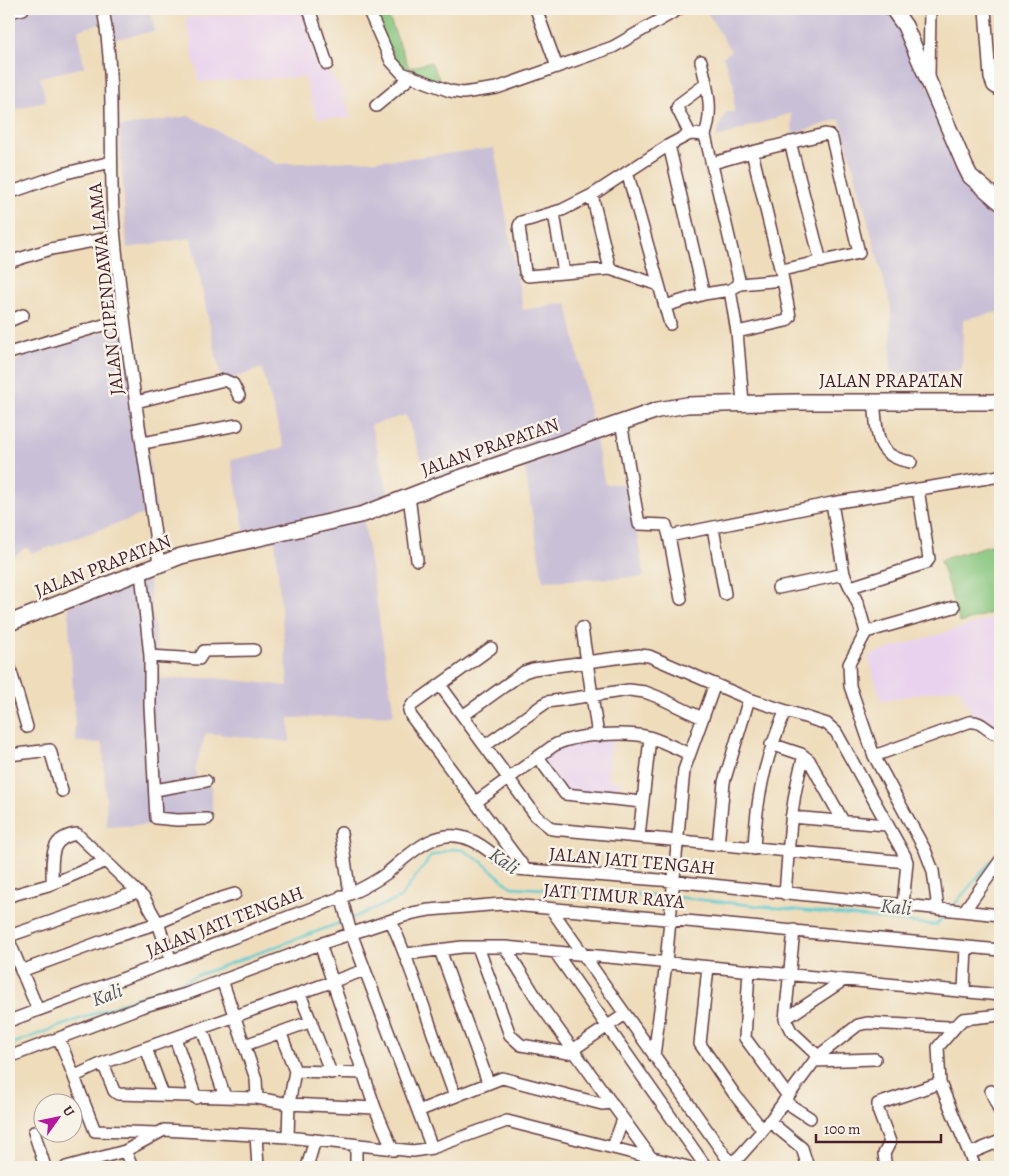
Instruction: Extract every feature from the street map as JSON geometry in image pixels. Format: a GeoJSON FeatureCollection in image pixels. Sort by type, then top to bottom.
{"type":"FeatureCollection","features":[{"type":"Feature","properties":{"kind":"main road"},"geometry":{"type":"LineString","coordinates":[[893,9],[905,26],[929,78],[970,176],[1000,202]]}},
{"type":"Feature","properties":{"kind":"main road","name":"JALAN PRAPATAN"},"geometry":{"type":"LineString","coordinates":[[9,623],[181,556],[364,514],[409,496],[622,422],[676,406],[743,403],[1000,402]]}},
{"type":"Feature","properties":{"kind":"street"},"geometry":{"type":"LineString","coordinates":[[9,12],[23,9]]}},
{"type":"Feature","properties":{"kind":"street","name":"JALAN CIPENDAWA LAMA"},"geometry":{"type":"LineString","coordinates":[[103,9],[108,34],[114,237],[159,564]]}},
{"type":"Feature","properties":{"kind":"street"},"geometry":{"type":"LineString","coordinates":[[309,9],[327,64]]}},
{"type":"Feature","properties":{"kind":"street"},"geometry":{"type":"LineString","coordinates":[[368,9],[391,61],[402,73],[450,91],[463,93],[497,88],[614,47],[677,9]]}},
{"type":"Feature","properties":{"kind":"street"},"geometry":{"type":"LineString","coordinates":[[536,9],[557,67]]}},
{"type":"Feature","properties":{"kind":"street"},"geometry":{"type":"LineString","coordinates":[[929,78],[930,9]]}},
{"type":"Feature","properties":{"kind":"street"},"geometry":{"type":"LineString","coordinates":[[985,9],[990,78],[993,86],[1000,91]]}},
{"type":"Feature","properties":{"kind":"street"},"geometry":{"type":"LineString","coordinates":[[701,61],[710,114],[705,135],[740,284]]}},
{"type":"Feature","properties":{"kind":"street"},"geometry":{"type":"LineString","coordinates":[[376,106],[412,76]]}},
{"type":"Feature","properties":{"kind":"street"},"geometry":{"type":"LineString","coordinates":[[690,134],[677,108],[678,104],[706,84]]}},
{"type":"Feature","properties":{"kind":"street"},"geometry":{"type":"LineString","coordinates":[[659,285],[610,269],[530,277],[525,272],[520,224],[554,213],[592,195],[669,145],[690,134],[705,135]]}},
{"type":"Feature","properties":{"kind":"street"},"geometry":{"type":"LineString","coordinates":[[665,306],[704,294],[730,290],[740,284],[782,275],[821,262],[856,255],[860,249],[832,139],[829,135],[825,134],[790,142],[713,163]]}},
{"type":"Feature","properties":{"kind":"street"},"geometry":{"type":"LineString","coordinates":[[790,142],[821,262]]}},
{"type":"Feature","properties":{"kind":"street"},"geometry":{"type":"LineString","coordinates":[[669,145],[704,294]]}},
{"type":"Feature","properties":{"kind":"street"},"geometry":{"type":"LineString","coordinates":[[737,332],[789,320],[782,275],[752,152]]}},
{"type":"Feature","properties":{"kind":"street"},"geometry":{"type":"LineString","coordinates":[[9,193],[66,172],[111,162]]}},
{"type":"Feature","properties":{"kind":"street"},"geometry":{"type":"LineString","coordinates":[[627,172],[670,324]]}},
{"type":"Feature","properties":{"kind":"street"},"geometry":{"type":"LineString","coordinates":[[592,195],[610,269]]}},
{"type":"Feature","properties":{"kind":"street"},"geometry":{"type":"LineString","coordinates":[[554,213],[564,273]]}},
{"type":"Feature","properties":{"kind":"street"},"geometry":{"type":"LineString","coordinates":[[12,262],[57,248],[114,237]]}},
{"type":"Feature","properties":{"kind":"street"},"geometry":{"type":"LineString","coordinates":[[730,290],[737,332],[743,403]]}},
{"type":"Feature","properties":{"kind":"street"},"geometry":{"type":"LineString","coordinates":[[9,321],[23,315]]}},
{"type":"Feature","properties":{"kind":"street"},"geometry":{"type":"LineString","coordinates":[[9,353],[124,319]]}},
{"type":"Feature","properties":{"kind":"street"},"geometry":{"type":"LineString","coordinates":[[136,402],[224,380],[233,384],[239,396]]}},
{"type":"Feature","properties":{"kind":"street"},"geometry":{"type":"LineString","coordinates":[[874,402],[881,447],[892,457],[912,462]]}},
{"type":"Feature","properties":{"kind":"street"},"geometry":{"type":"LineString","coordinates":[[622,422],[639,524],[666,525],[681,599]]}},
{"type":"Feature","properties":{"kind":"street"},"geometry":{"type":"LineString","coordinates":[[143,442],[237,425]]}},
{"type":"Feature","properties":{"kind":"street"},"geometry":{"type":"LineString","coordinates":[[669,536],[832,504],[1000,476]]}},
{"type":"Feature","properties":{"kind":"street"},"geometry":{"type":"LineString","coordinates":[[850,587],[926,562],[929,559],[918,489]]}},
{"type":"Feature","properties":{"kind":"street"},"geometry":{"type":"LineString","coordinates":[[409,496],[418,560]]}},
{"type":"Feature","properties":{"kind":"street"},"geometry":{"type":"LineString","coordinates":[[832,504],[844,574],[866,632]]}},
{"type":"Feature","properties":{"kind":"street"},"geometry":{"type":"LineString","coordinates":[[712,528],[725,594]]}},
{"type":"Feature","properties":{"kind":"street"},"geometry":{"type":"LineString","coordinates":[[141,573],[150,656],[150,706],[158,819],[207,819]]}},
{"type":"Feature","properties":{"kind":"street"},"geometry":{"type":"LineString","coordinates":[[778,588],[844,574]]}},
{"type":"Feature","properties":{"kind":"street"},"geometry":{"type":"LineString","coordinates":[[954,607],[866,632],[852,656],[849,676],[874,756],[925,850],[950,910],[1000,861]]}},
{"type":"Feature","properties":{"kind":"street"},"geometry":{"type":"LineString","coordinates":[[582,628],[598,736]]}},
{"type":"Feature","properties":{"kind":"street"},"geometry":{"type":"LineString","coordinates":[[491,648],[412,705],[409,710],[411,716],[526,870]]}},
{"type":"Feature","properties":{"kind":"street"},"geometry":{"type":"LineString","coordinates":[[150,656],[199,659],[204,651],[254,650]]}},
{"type":"Feature","properties":{"kind":"street"},"geometry":{"type":"LineString","coordinates":[[464,715],[529,670],[629,656],[649,656],[749,699],[832,727],[907,862],[904,905]]}},
{"type":"Feature","properties":{"kind":"street"},"geometry":{"type":"LineString","coordinates":[[9,665],[27,727]]}},
{"type":"Feature","properties":{"kind":"street"},"geometry":{"type":"LineString","coordinates":[[654,1056],[666,963],[683,778],[689,754],[715,684]]}},
{"type":"Feature","properties":{"kind":"street"},"geometry":{"type":"LineString","coordinates":[[440,685],[486,745],[536,816],[552,829],[907,862]]}},
{"type":"Feature","properties":{"kind":"street"},"geometry":{"type":"LineString","coordinates":[[486,745],[547,702],[592,695],[637,690],[658,697],[702,718]]}},
{"type":"Feature","properties":{"kind":"street"},"geometry":{"type":"LineString","coordinates":[[718,845],[724,782],[749,699]]}},
{"type":"Feature","properties":{"kind":"street"},"geometry":{"type":"LineString","coordinates":[[754,849],[757,800],[771,744],[785,712]]}},
{"type":"Feature","properties":{"kind":"street"},"geometry":{"type":"LineString","coordinates":[[874,756],[969,722],[980,722],[992,733],[1000,734]]}},
{"type":"Feature","properties":{"kind":"street"},"geometry":{"type":"LineString","coordinates":[[476,802],[557,744],[598,736],[631,734],[650,738],[689,754]]}},
{"type":"Feature","properties":{"kind":"street"},"geometry":{"type":"LineString","coordinates":[[639,836],[650,738]]}},
{"type":"Feature","properties":{"kind":"street"},"geometry":{"type":"LineString","coordinates":[[771,744],[804,756],[818,774],[843,821]]}},
{"type":"Feature","properties":{"kind":"street"},"geometry":{"type":"LineString","coordinates":[[9,755],[50,750],[62,791]]}},
{"type":"Feature","properties":{"kind":"street"},"geometry":{"type":"LineString","coordinates":[[784,894],[795,785],[804,756]]}},
{"type":"Feature","properties":{"kind":"street"},"geometry":{"type":"LineString","coordinates":[[538,758],[565,794],[642,802]]}},
{"type":"Feature","properties":{"kind":"street"},"geometry":{"type":"LineString","coordinates":[[155,790],[206,781]]}},
{"type":"Feature","properties":{"kind":"street"},"geometry":{"type":"LineString","coordinates":[[791,817],[886,825]]}},
{"type":"Feature","properties":{"kind":"street"},"geometry":{"type":"LineString","coordinates":[[341,833],[349,924],[432,1148]]}},
{"type":"Feature","properties":{"kind":"street"},"geometry":{"type":"LineString","coordinates":[[52,884],[54,847],[60,840],[77,834],[138,892],[150,906],[171,961]]}},
{"type":"Feature","properties":{"kind":"street","name":"JALAN JATI TENGAH"},"geometry":{"type":"LineString","coordinates":[[9,1020],[367,887],[419,846],[437,838],[454,836],[471,840],[507,866],[526,870],[1000,915]]}},
{"type":"Feature","properties":{"kind":"street"},"geometry":{"type":"LineString","coordinates":[[9,896],[52,884],[106,861]]}},
{"type":"Feature","properties":{"kind":"street"},"geometry":{"type":"LineString","coordinates":[[9,936],[138,892]]}},
{"type":"Feature","properties":{"kind":"street"},"geometry":{"type":"LineString","coordinates":[[21,971],[111,938],[158,924],[202,904],[235,894]]}},
{"type":"Feature","properties":{"kind":"street","name":"JATI TIMUR RAYA"},"geometry":{"type":"LineString","coordinates":[[9,1057],[320,944],[349,924],[391,921],[429,910],[502,904],[551,909],[671,914],[794,930],[1000,950]]}},
{"type":"Feature","properties":{"kind":"street"},"geometry":{"type":"LineString","coordinates":[[551,909],[728,1166],[766,1125],[816,1058],[862,1023],[949,1027],[957,1025]]}},
{"type":"Feature","properties":{"kind":"street"},"geometry":{"type":"LineString","coordinates":[[391,921],[406,954],[424,1013],[455,1096]]}},
{"type":"Feature","properties":{"kind":"street"},"geometry":{"type":"LineString","coordinates":[[794,930],[785,1019],[791,1031],[816,1058],[875,1059]]}},
{"type":"Feature","properties":{"kind":"street"},"geometry":{"type":"LineString","coordinates":[[9,941],[38,1010]]}},
{"type":"Feature","properties":{"kind":"street"},"geometry":{"type":"LineString","coordinates":[[320,944],[375,1108],[393,1150]]}},
{"type":"Feature","properties":{"kind":"street"},"geometry":{"type":"LineString","coordinates":[[406,954],[478,947],[505,947],[1000,995]]}},
{"type":"Feature","properties":{"kind":"street"},"geometry":{"type":"LineString","coordinates":[[478,947],[514,1040],[521,1045],[563,1053],[574,1050],[624,1015]]}},
{"type":"Feature","properties":{"kind":"street"},"geometry":{"type":"LineString","coordinates":[[505,947],[542,1007],[650,1156]]}},
{"type":"Feature","properties":{"kind":"street"},"geometry":{"type":"LineString","coordinates":[[964,991],[966,947]]}},
{"type":"Feature","properties":{"kind":"street"},"geometry":{"type":"LineString","coordinates":[[440,950],[488,1082]]}},
{"type":"Feature","properties":{"kind":"street"},"geometry":{"type":"LineString","coordinates":[[555,952],[706,1167]]}},
{"type":"Feature","properties":{"kind":"street"},"geometry":{"type":"LineString","coordinates":[[708,967],[700,1044],[735,1095],[766,1125],[802,1148],[808,1167]]}},
{"type":"Feature","properties":{"kind":"street"},"geometry":{"type":"LineString","coordinates":[[75,1076],[103,1063],[365,970]]}},
{"type":"Feature","properties":{"kind":"street"},"geometry":{"type":"LineString","coordinates":[[749,970],[745,1038],[786,1098],[810,1118]]}},
{"type":"Feature","properties":{"kind":"street"},"geometry":{"type":"LineString","coordinates":[[222,980],[256,1079],[257,1098]]}},
{"type":"Feature","properties":{"kind":"street"},"geometry":{"type":"LineString","coordinates":[[785,1019],[844,980]]}},
{"type":"Feature","properties":{"kind":"street"},"geometry":{"type":"LineString","coordinates":[[300,994],[331,1073]]}},
{"type":"Feature","properties":{"kind":"street"},"geometry":{"type":"LineString","coordinates":[[975,1167],[971,1153],[940,1083],[938,1047],[963,1020],[1000,1015]]}},
{"type":"Feature","properties":{"kind":"street"},"geometry":{"type":"LineString","coordinates":[[245,1045],[281,1034],[312,1021]]}},
{"type":"Feature","properties":{"kind":"street"},"geometry":{"type":"LineString","coordinates":[[202,1028],[225,1097]]}},
{"type":"Feature","properties":{"kind":"street"},"geometry":{"type":"LineString","coordinates":[[281,1034],[295,1071],[289,1104],[288,1137]]}},
{"type":"Feature","properties":{"kind":"street"},"geometry":{"type":"LineString","coordinates":[[59,1038],[96,1132],[158,1133]]}},
{"type":"Feature","properties":{"kind":"street"},"geometry":{"type":"LineString","coordinates":[[175,1038],[196,1098]]}},
{"type":"Feature","properties":{"kind":"street"},"geometry":{"type":"LineString","coordinates":[[146,1048],[163,1094]]}},
{"type":"Feature","properties":{"kind":"street"},"geometry":{"type":"LineString","coordinates":[[103,1063],[114,1091],[118,1094],[163,1094],[196,1098],[257,1098],[289,1104],[375,1108]]}},
{"type":"Feature","properties":{"kind":"street"},"geometry":{"type":"LineString","coordinates":[[295,1071],[364,1073]]}},
{"type":"Feature","properties":{"kind":"street"},"geometry":{"type":"LineString","coordinates":[[418,1111],[488,1082],[506,1078],[602,1104],[612,1103]]}},
{"type":"Feature","properties":{"kind":"street"},"geometry":{"type":"LineString","coordinates":[[886,1167],[884,1154],[890,1142],[878,1110],[878,1104],[940,1083]]}},
{"type":"Feature","properties":{"kind":"street"},"geometry":{"type":"LineString","coordinates":[[992,1091],[1000,1112]]}},
{"type":"Feature","properties":{"kind":"street"},"geometry":{"type":"LineString","coordinates":[[613,1147],[624,1118]]}},
{"type":"Feature","properties":{"kind":"street"},"geometry":{"type":"LineString","coordinates":[[66,1167],[125,1151],[164,1130],[288,1137],[393,1150],[432,1148],[507,1121],[688,1167]]}},
{"type":"Feature","properties":{"kind":"street"},"geometry":{"type":"LineString","coordinates":[[256,1136],[258,1167]]}},
{"type":"Feature","properties":{"kind":"street"},"geometry":{"type":"LineString","coordinates":[[307,1167],[315,1140]]}},
{"type":"Feature","properties":{"kind":"street"},"geometry":{"type":"LineString","coordinates":[[971,1153],[1000,1142]]}},
{"type":"Feature","properties":{"kind":"street"},"geometry":{"type":"LineString","coordinates":[[38,1144],[45,1167]]}},
{"type":"Feature","properties":{"kind":"street"},"geometry":{"type":"LineString","coordinates":[[356,1145],[356,1167]]}},
{"type":"Feature","properties":{"kind":"street"},"geometry":{"type":"LineString","coordinates":[[125,1151],[132,1167]]}},
{"type":"Feature","properties":{"kind":"shaded area"},"geometry":{"type":"Polygon","coordinates":[[[9,9],[150,9],[155,31],[109,40],[106,22],[78,30],[84,67],[40,77],[46,101],[16,109],[9,80],[9,9]]]}},
{"type":"Feature","properties":{"kind":"shaded area"},"geometry":{"type":"Polygon","coordinates":[[[304,9],[326,68],[342,90],[351,118],[317,118],[304,77],[199,82],[185,18],[304,9]]]}},
{"type":"Feature","properties":{"kind":"shaded area"},"geometry":{"type":"Polygon","coordinates":[[[705,9],[894,9],[970,178],[1000,202],[1000,312],[963,319],[962,370],[891,376],[891,307],[840,119],[793,134],[791,113],[715,138],[726,112],[734,112],[734,86],[723,57],[731,51],[705,9]]]}},
{"type":"Feature","properties":{"kind":"shaded area"},"geometry":{"type":"Polygon","coordinates":[[[190,116],[277,164],[403,159],[494,148],[523,310],[567,303],[605,484],[629,484],[644,577],[543,581],[522,451],[429,481],[406,415],[371,425],[390,499],[362,509],[394,715],[289,718],[290,742],[206,733],[195,768],[197,787],[211,786],[213,821],[107,827],[103,743],[76,742],[68,606],[148,578],[161,679],[217,678],[288,686],[275,541],[248,548],[231,460],[284,448],[262,368],[222,382],[191,238],[127,248],[119,127],[190,116]]]}},
{"type":"Feature","properties":{"kind":"shaded area"},"geometry":{"type":"Polygon","coordinates":[[[129,325],[156,510],[33,553],[26,547],[9,561],[9,364],[43,347],[129,325]]]}},
{"type":"Feature","properties":{"kind":"shaded area"},"geometry":{"type":"Polygon","coordinates":[[[1000,616],[1000,730],[996,731],[973,716],[958,687],[881,701],[868,657],[872,654],[1000,616]]]}},
{"type":"Feature","properties":{"kind":"shaded area"},"geometry":{"type":"Polygon","coordinates":[[[613,738],[607,779],[620,782],[618,797],[566,792],[540,758],[568,743],[613,738]]]}},
{"type":"Feature","properties":{"kind":"green space"},"geometry":{"type":"Polygon","coordinates":[[[388,15],[409,68],[431,62],[441,83],[402,72],[374,17],[388,15]]]}},
{"type":"Feature","properties":{"kind":"green space"},"geometry":{"type":"Polygon","coordinates":[[[1000,542],[1000,610],[960,623],[940,560],[1000,542]]]}},
{"type":"Feature","properties":{"kind":"waterway","name":"Kali"},"geometry":{"type":"LineString","coordinates":[[350,919],[400,898],[431,856],[452,849],[463,850],[482,862],[511,887],[669,896]]}},
{"type":"Feature","properties":{"kind":"waterway","name":"Kali"},"geometry":{"type":"LineString","coordinates":[[952,907],[1000,851]]}},
{"type":"Feature","properties":{"kind":"waterway","name":"Kali"},"geometry":{"type":"LineString","coordinates":[[675,897],[936,925],[947,913]]}},
{"type":"Feature","properties":{"kind":"waterway","name":"Kali"},"geometry":{"type":"LineString","coordinates":[[9,1045],[345,921]]}}]}
